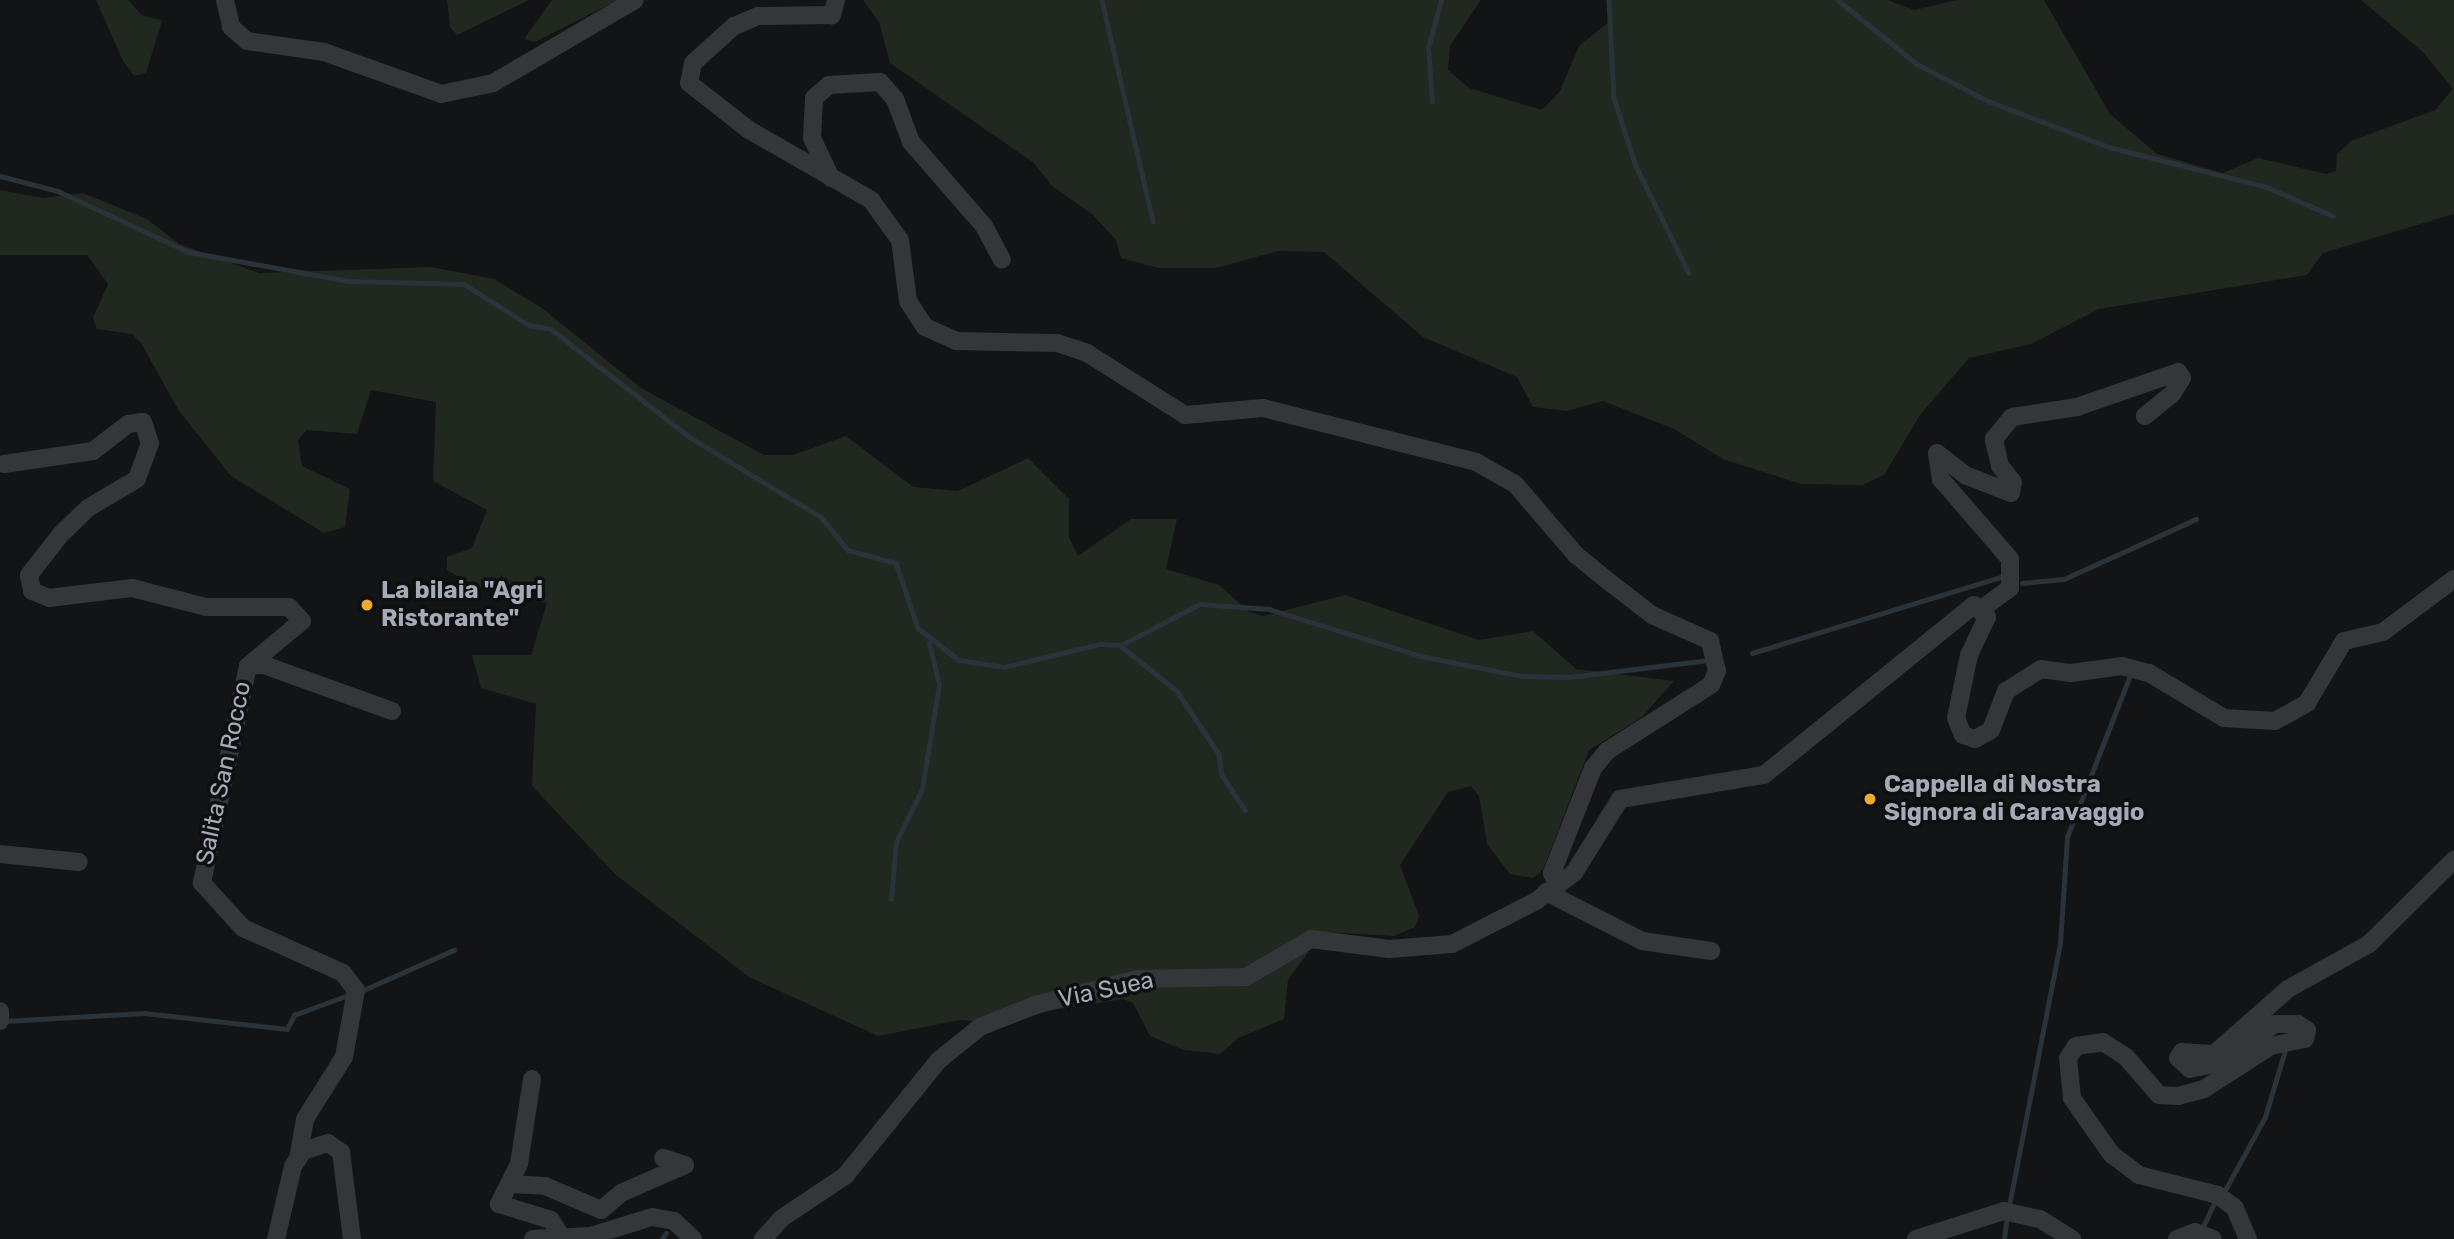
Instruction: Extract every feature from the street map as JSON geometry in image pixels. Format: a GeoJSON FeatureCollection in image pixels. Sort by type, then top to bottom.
{"type":"FeatureCollection","features":[{"type":"Feature","properties":{"kind":"street"},"geometry":{"type":"LineString","coordinates":[[225,0],[230,27],[247,41],[324,52],[441,94],[493,83],[635,0]]}},
{"type":"Feature","properties":{"kind":"street"},"geometry":{"type":"LineString","coordinates":[[836,0],[832,15],[758,16],[734,26],[693,63],[687,78],[730,117],[871,200],[894,229],[904,257],[908,301],[941,337],[1057,343],[1087,353],[1185,415],[1263,408],[1476,462],[1515,484],[1576,555],[1632,600],[1710,641],[1717,671],[1711,685],[1607,751],[1592,768],[1552,873],[1551,889],[1642,941],[1711,951]]}},
{"type":"Feature","properties":{"kind":"street"},"geometry":{"type":"LineString","coordinates":[[831,178],[812,138],[814,98],[829,85],[880,82],[895,99],[911,142],[984,226],[1002,260]]}},
{"type":"Feature","properties":{"kind":"street","name":"Via Suea"},"geometry":{"type":"LineString","coordinates":[[764,1239],[782,1218],[845,1176],[939,1060],[981,1027],[1035,1005],[1138,979],[1246,977],[1311,939],[1428,950],[1452,944],[1551,889],[1574,873],[1620,799],[1764,775],[1971,606],[1984,607],[2010,588],[2010,559],[1941,479],[1937,453],[1965,475],[2011,494],[2013,482],[2000,466],[1994,439],[2012,417],[2077,407],[2178,372],[2182,378],[2172,394],[2145,416]]}},
{"type":"Feature","properties":{"kind":"street","name":"Salita San Rocco"},"geometry":{"type":"LineString","coordinates":[[4,464],[93,451],[128,424],[143,422],[150,443],[137,479],[88,509],[61,534],[29,575],[32,591],[49,598],[132,588],[206,607],[270,606],[299,614],[301,628],[248,666],[202,883],[243,928],[343,972],[356,990],[344,1057],[305,1119],[298,1159]]}},
{"type":"Feature","properties":{"kind":"street"},"geometry":{"type":"LineString","coordinates":[[1984,607],[1987,617],[1969,655],[1956,718],[1969,738],[1987,735],[2006,691],[2041,668],[2137,669],[2224,718],[2263,723],[2299,711],[2344,641],[2383,632],[2454,579]]}},
{"type":"Feature","properties":{"kind":"street","name":"Salita San Rocco"},"geometry":{"type":"LineString","coordinates":[[248,666],[264,665],[392,711]]}},
{"type":"Feature","properties":{"kind":"street"},"geometry":{"type":"LineString","coordinates":[[0,854],[79,862]]}},
{"type":"Feature","properties":{"kind":"street"},"geometry":{"type":"LineString","coordinates":[[2248,1239],[2235,1208],[2218,1195],[2139,1175],[2112,1155],[2072,1098],[2068,1058],[2076,1046],[2103,1042],[2126,1057],[2159,1095],[2178,1096],[2204,1089],[2271,1046],[2305,1039],[2307,1030],[2298,1024],[2275,1024],[2216,1064],[2190,1069],[2178,1058],[2182,1052],[2214,1055],[2288,989],[2370,944],[2454,860]]}},
{"type":"Feature","properties":{"kind":"street"},"geometry":{"type":"LineString","coordinates":[[0,1011],[0,1021]]}},
{"type":"Feature","properties":{"kind":"street"},"geometry":{"type":"LineString","coordinates":[[532,1079],[520,1164],[499,1204],[551,1220],[561,1236]]}},
{"type":"Feature","properties":{"kind":"street"},"geometry":{"type":"LineString","coordinates":[[276,1239],[298,1159],[316,1144],[337,1144],[352,1239]]}},
{"type":"Feature","properties":{"kind":"street"},"geometry":{"type":"LineString","coordinates":[[509,1184],[545,1186],[601,1210],[621,1193],[685,1165],[663,1158]]}},
{"type":"Feature","properties":{"kind":"street"},"geometry":{"type":"LineString","coordinates":[[1916,1239],[2004,1210],[2040,1219],[2072,1239]]}},
{"type":"Feature","properties":{"kind":"street"},"geometry":{"type":"LineString","coordinates":[[533,1239],[590,1236],[652,1217],[674,1221],[693,1239]]}},
{"type":"Feature","properties":{"kind":"street"},"geometry":{"type":"LineString","coordinates":[[2177,1239],[2195,1232],[2213,1239]]}},
{"type":"Feature","properties":{"kind":"shaded area"},"geometry":{"type":"Polygon","coordinates":[[[96,0],[128,0],[142,15],[162,21],[146,73],[134,76],[123,61],[96,0]]]}},
{"type":"Feature","properties":{"kind":"shaded area"},"geometry":{"type":"Polygon","coordinates":[[[447,0],[529,0],[457,35],[450,27],[447,0]]]}},
{"type":"Feature","properties":{"kind":"shaded area"},"geometry":{"type":"Polygon","coordinates":[[[552,0],[618,0],[535,42],[524,39],[552,0]]]}},
{"type":"Feature","properties":{"kind":"shaded area"},"geometry":{"type":"Polygon","coordinates":[[[863,0],[1481,0],[1450,46],[1448,70],[1469,88],[1542,110],[1560,91],[1579,46],[1611,20],[1609,0],[1888,0],[1914,10],[1957,0],[2044,0],[2110,114],[2157,154],[2223,173],[2258,158],[2326,174],[2336,171],[2337,154],[2351,141],[2435,110],[2453,89],[2423,52],[2361,0],[2454,0],[2454,214],[2323,253],[2307,275],[2099,309],[2031,344],[1969,358],[1920,415],[1884,475],[1863,485],[1801,484],[1723,459],[1674,429],[1603,401],[1567,411],[1533,407],[1517,377],[1423,337],[1324,252],[1278,251],[1216,268],[1158,268],[1121,258],[1116,240],[1092,214],[1052,186],[1034,163],[890,63],[879,22],[863,0]]]}},
{"type":"Feature","properties":{"kind":"shaded area"},"geometry":{"type":"Polygon","coordinates":[[[0,190],[43,198],[83,193],[147,219],[179,244],[259,273],[431,267],[494,279],[542,308],[641,388],[764,455],[793,455],[846,436],[913,487],[958,491],[1028,458],[1069,499],[1069,537],[1078,556],[1131,519],[1177,519],[1166,569],[1219,585],[1249,612],[1263,616],[1345,595],[1479,640],[1533,631],[1576,669],[1674,681],[1641,718],[1589,750],[1543,870],[1533,878],[1510,874],[1487,844],[1479,796],[1471,786],[1448,792],[1400,865],[1419,916],[1415,927],[1394,936],[1323,932],[1288,980],[1284,1019],[1238,1038],[1220,1054],[1184,1050],[1150,1036],[1133,1003],[1123,999],[1047,1011],[1012,1024],[960,1020],[878,1036],[749,977],[615,874],[532,786],[536,704],[481,688],[472,655],[531,655],[547,603],[476,587],[447,570],[447,557],[472,548],[487,510],[433,481],[436,402],[371,390],[357,434],[306,430],[298,440],[302,466],[350,489],[345,527],[324,533],[231,476],[179,411],[141,343],[132,334],[97,329],[93,318],[108,284],[87,255],[0,255],[0,190]]]}},
{"type":"Feature","properties":{"kind":"waterway"},"geometry":{"type":"LineString","coordinates":[[1102,0],[1153,221]]}},
{"type":"Feature","properties":{"kind":"waterway"},"geometry":{"type":"LineString","coordinates":[[1432,102],[1428,48],[1441,0]]}},
{"type":"Feature","properties":{"kind":"waterway"},"geometry":{"type":"LineString","coordinates":[[1609,0],[1614,98],[1636,166],[1689,273]]}},
{"type":"Feature","properties":{"kind":"waterway"},"geometry":{"type":"LineString","coordinates":[[1838,0],[1917,64],[1988,101],[2109,147],[2267,187],[2333,216]]}},
{"type":"Feature","properties":{"kind":"waterway"},"geometry":{"type":"LineString","coordinates":[[0,176],[58,191],[189,252],[348,281],[464,284],[529,325],[551,329],[691,438],[821,517],[848,550],[896,563],[918,628],[959,660],[1004,667],[1100,644],[1121,645],[1200,604],[1269,609],[1421,656],[1522,676],[1569,677],[1709,660]]}},
{"type":"Feature","properties":{"kind":"waterway"},"geometry":{"type":"LineString","coordinates":[[2022,583],[2064,579],[2196,519]]}},
{"type":"Feature","properties":{"kind":"waterway"},"geometry":{"type":"LineString","coordinates":[[1752,653],[2001,577]]}},
{"type":"Feature","properties":{"kind":"waterway"},"geometry":{"type":"LineString","coordinates":[[891,899],[896,842],[922,789],[939,685],[929,643]]}},
{"type":"Feature","properties":{"kind":"waterway"},"geometry":{"type":"LineString","coordinates":[[1121,646],[1177,691],[1219,754],[1222,775],[1245,810]]}},
{"type":"Feature","properties":{"kind":"waterway"},"geometry":{"type":"LineString","coordinates":[[2009,1206],[2060,943],[2067,837],[2130,675]]}},
{"type":"Feature","properties":{"kind":"waterway"},"geometry":{"type":"LineString","coordinates":[[359,992],[454,950]]}},
{"type":"Feature","properties":{"kind":"waterway"},"geometry":{"type":"LineString","coordinates":[[5,1021],[144,1013],[287,1029],[294,1015],[351,994]]}},
{"type":"Feature","properties":{"kind":"waterway"},"geometry":{"type":"LineString","coordinates":[[2224,1192],[2265,1117],[2286,1047]]}},
{"type":"Feature","properties":{"kind":"waterway"},"geometry":{"type":"LineString","coordinates":[[2201,1231],[2215,1201]]}},
{"type":"Feature","properties":{"kind":"waterway"},"geometry":{"type":"LineString","coordinates":[[2004,1239],[2007,1215]]}},
{"type":"Feature","properties":{"kind":"waterway"},"geometry":{"type":"LineString","coordinates":[[662,1239],[666,1233]]}},
{"type":"Feature","properties":{"kind":"place","name":"La bilaia \"Agri Ristorante\""},"geometry":{"type":"Point","coordinates":[367,605]}},
{"type":"Feature","properties":{"kind":"place","name":"Cappella di Nostra Signora di Caravaggio"},"geometry":{"type":"Point","coordinates":[1870,799]}}]}
